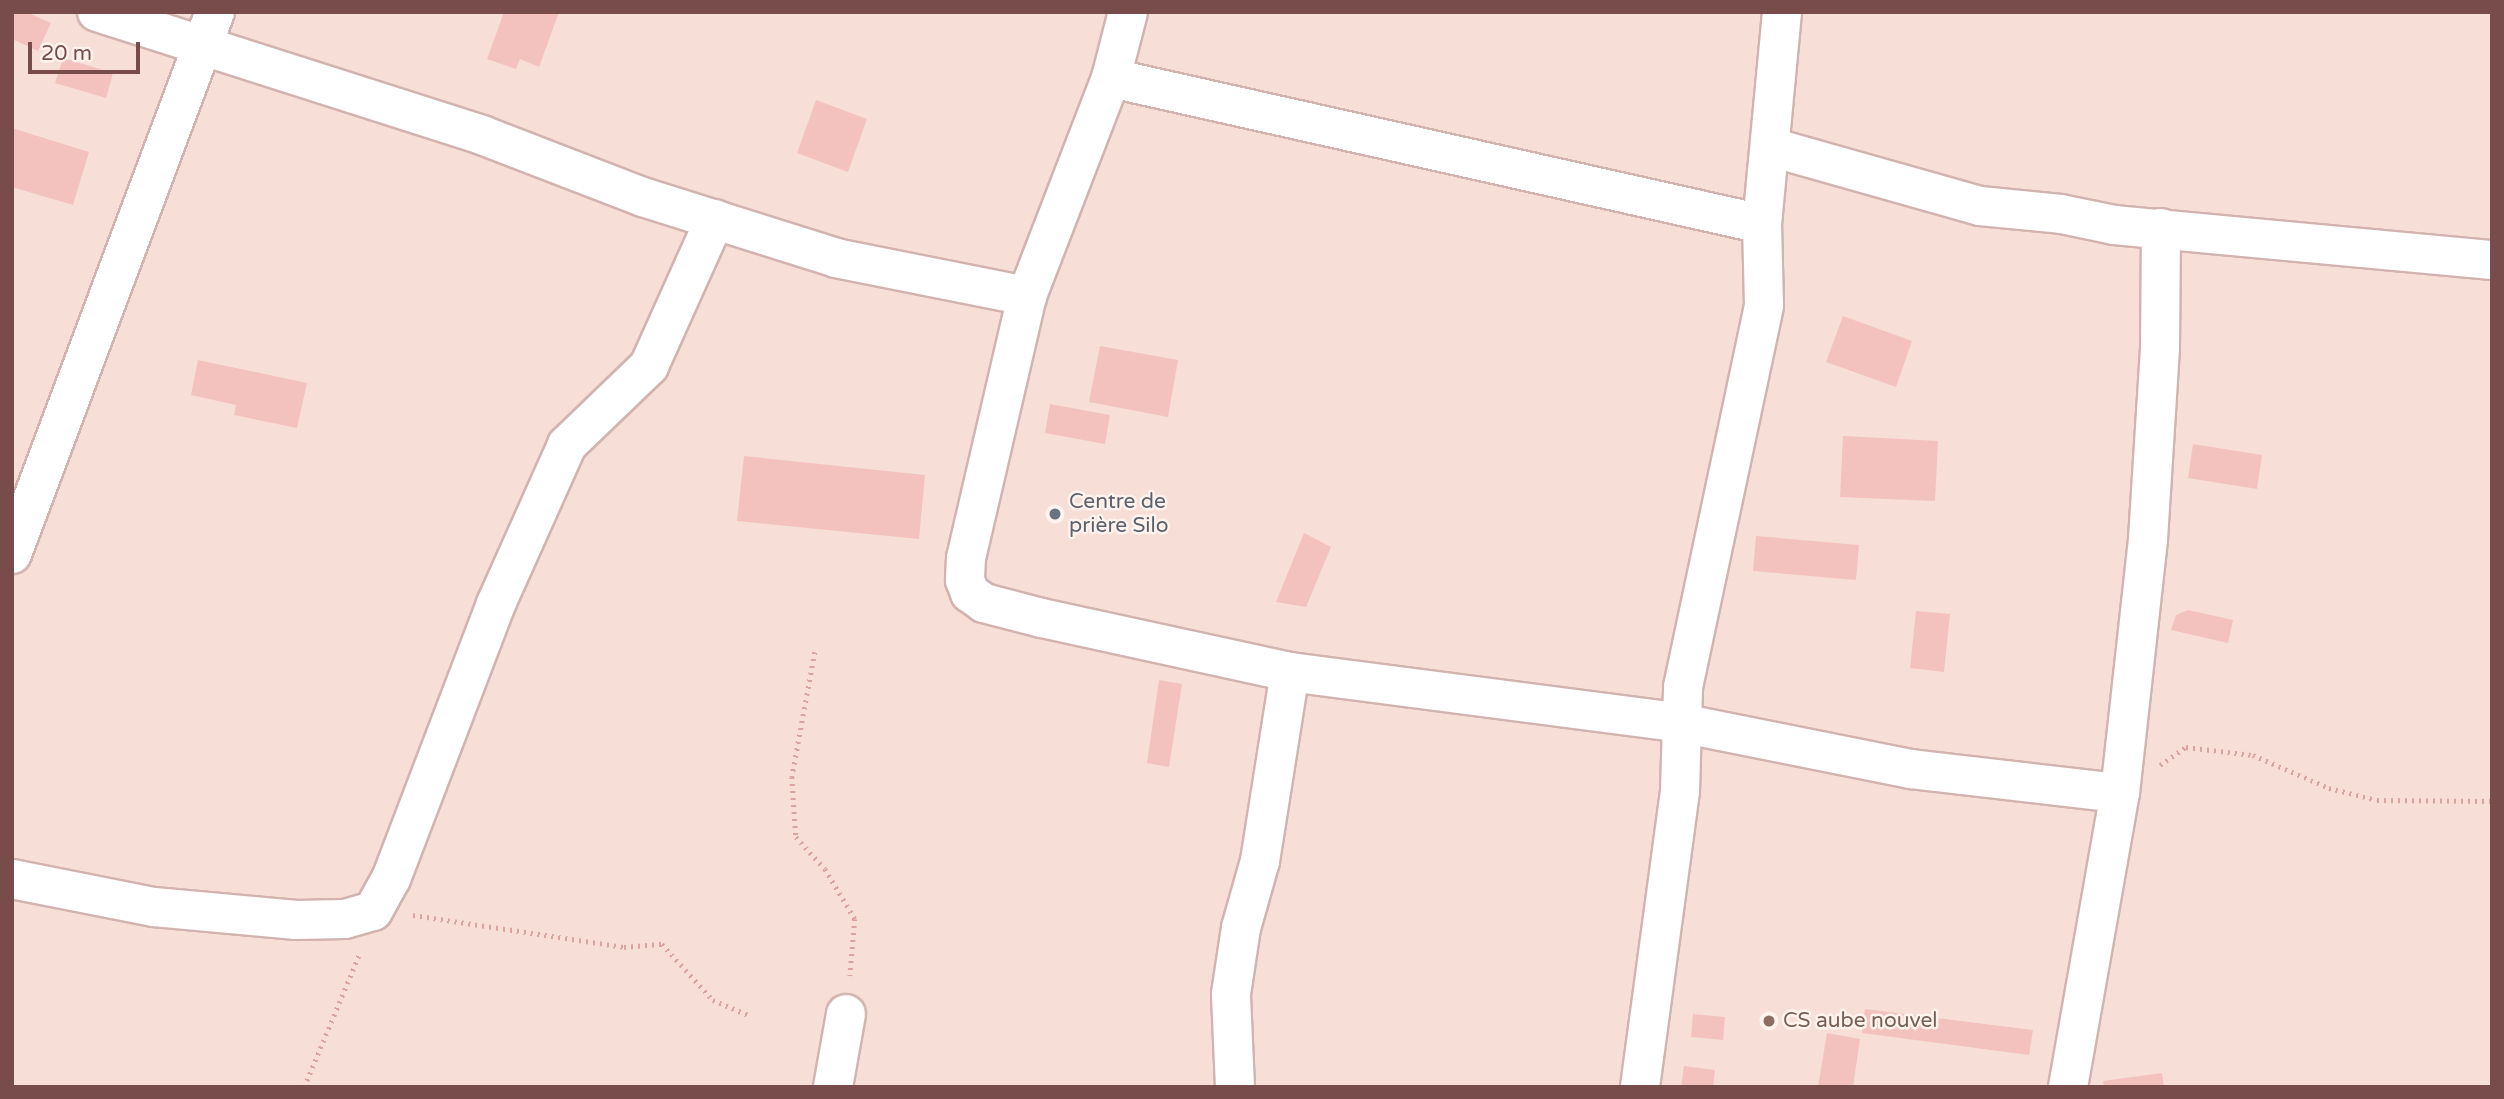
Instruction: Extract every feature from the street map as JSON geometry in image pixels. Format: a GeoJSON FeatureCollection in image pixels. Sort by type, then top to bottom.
{"type":"FeatureCollection","features":[{"type":"Feature","properties":{"kind":"street"},"geometry":{"type":"LineString","coordinates":[[97,12],[209,27],[482,135],[715,219],[836,258],[1027,296]]}},
{"type":"Feature","properties":{"kind":"street"},"geometry":{"type":"LineString","coordinates":[[1128,12],[1111,78],[1027,296],[966,558],[965,580],[970,593],[984,603],[1042,618],[1290,672],[1681,723],[1911,769],[2120,793]]}},
{"type":"Feature","properties":{"kind":"street"},"geometry":{"type":"LineString","coordinates":[[1640,1087],[1679,791],[1681,723],[1700,591],[1729,485],[1762,317],[1766,265],[1762,224],[1782,12]]}},
{"type":"Feature","properties":{"kind":"street"},"geometry":{"type":"LineString","coordinates":[[12,554],[209,27]]}},
{"type":"Feature","properties":{"kind":"street"},"geometry":{"type":"LineString","coordinates":[[1111,78],[1762,224]]}},
{"type":"Feature","properties":{"kind":"street"},"geometry":{"type":"LineString","coordinates":[[1771,147],[1980,206],[2161,228],[2492,260]]}},
{"type":"Feature","properties":{"kind":"street"},"geometry":{"type":"LineString","coordinates":[[12,879],[154,907],[296,920],[345,919],[373,911],[391,879],[496,604],[567,445],[649,366],[715,219]]}},
{"type":"Feature","properties":{"kind":"street"},"geometry":{"type":"LineString","coordinates":[[2068,1087],[2120,793],[2148,539],[2161,228]]}},
{"type":"Feature","properties":{"kind":"street"},"geometry":{"type":"LineString","coordinates":[[1235,1087],[1231,994],[1241,928],[1260,861],[1290,672]]}},
{"type":"Feature","properties":{"kind":"street"},"geometry":{"type":"LineString","coordinates":[[833,1087],[846,1014]]}},
{"type":"Feature","properties":{"kind":"path"},"geometry":{"type":"LineString","coordinates":[[815,652],[801,707],[792,776],[796,837],[825,869],[855,919],[846,1014]]}},
{"type":"Feature","properties":{"kind":"path"},"geometry":{"type":"LineString","coordinates":[[2120,793],[2186,747],[2253,755],[2329,789],[2377,800],[2492,801]]}},
{"type":"Feature","properties":{"kind":"path"},"geometry":{"type":"LineString","coordinates":[[304,1087],[348,986],[373,911],[624,947],[662,944],[713,1000],[748,1015]]}},
{"type":"Feature","properties":{"kind":"shaded area"},"geometry":{"type":"Polygon","coordinates":[[[12,12],[2492,12],[2492,1087],[12,1087],[12,12]]]}},
{"type":"Feature","properties":{"kind":"building"},"geometry":{"type":"Polygon","coordinates":[[[12,12],[26,12],[51,23],[38,51],[12,39],[12,12]]]}},
{"type":"Feature","properties":{"kind":"building"},"geometry":{"type":"Polygon","coordinates":[[[504,12],[559,12],[539,67],[520,59],[516,69],[487,59],[504,12]]]}},
{"type":"Feature","properties":{"kind":"building"},"geometry":{"type":"Polygon","coordinates":[[[63,58],[113,73],[106,98],[55,83],[63,58]]]}},
{"type":"Feature","properties":{"kind":"building"},"geometry":{"type":"Polygon","coordinates":[[[816,100],[867,119],[848,172],[797,153],[816,100]]]}},
{"type":"Feature","properties":{"kind":"building"},"geometry":{"type":"Polygon","coordinates":[[[12,128],[89,152],[73,205],[12,187],[12,128]]]}},
{"type":"Feature","properties":{"kind":"building"},"geometry":{"type":"Polygon","coordinates":[[[1843,316],[1912,341],[1896,387],[1826,362],[1843,316]]]}},
{"type":"Feature","properties":{"kind":"building"},"geometry":{"type":"Polygon","coordinates":[[[1100,346],[1178,360],[1168,417],[1089,402],[1100,346]]]}},
{"type":"Feature","properties":{"kind":"building"},"geometry":{"type":"Polygon","coordinates":[[[198,360],[307,383],[297,428],[234,415],[236,405],[191,395],[198,360]]]}},
{"type":"Feature","properties":{"kind":"building"},"geometry":{"type":"Polygon","coordinates":[[[1050,404],[1110,415],[1105,444],[1045,433],[1050,404]]]}},
{"type":"Feature","properties":{"kind":"building"},"geometry":{"type":"Polygon","coordinates":[[[1843,436],[1938,441],[1935,501],[1840,497],[1843,436]]]}},
{"type":"Feature","properties":{"kind":"building"},"geometry":{"type":"Polygon","coordinates":[[[2193,444],[2262,455],[2257,489],[2188,478],[2193,444]]]}},
{"type":"Feature","properties":{"kind":"building"},"geometry":{"type":"Polygon","coordinates":[[[744,456],[925,475],[919,539],[737,521],[744,456]]]}},
{"type":"Feature","properties":{"kind":"building"},"geometry":{"type":"Polygon","coordinates":[[[1304,533],[1331,547],[1306,607],[1276,602],[1304,533]]]}},
{"type":"Feature","properties":{"kind":"building"},"geometry":{"type":"Polygon","coordinates":[[[1756,536],[1859,545],[1856,580],[1753,571],[1756,536]]]}},
{"type":"Feature","properties":{"kind":"building"},"geometry":{"type":"Polygon","coordinates":[[[2188,610],[2233,620],[2228,643],[2171,630],[2176,615],[2188,610]]]}},
{"type":"Feature","properties":{"kind":"building"},"geometry":{"type":"Polygon","coordinates":[[[1916,611],[1950,614],[1944,672],[1910,668],[1916,611]]]}},
{"type":"Feature","properties":{"kind":"building"},"geometry":{"type":"Polygon","coordinates":[[[1159,680],[1182,684],[1169,767],[1147,763],[1159,680]]]}},
{"type":"Feature","properties":{"kind":"building"},"geometry":{"type":"Polygon","coordinates":[[[1865,1009],[2033,1030],[2029,1055],[1862,1033],[1865,1009]]]}},
{"type":"Feature","properties":{"kind":"building"},"geometry":{"type":"Polygon","coordinates":[[[1693,1014],[1725,1017],[1723,1040],[1691,1037],[1693,1014]]]}},
{"type":"Feature","properties":{"kind":"building"},"geometry":{"type":"Polygon","coordinates":[[[1827,1033],[1860,1039],[1853,1087],[1818,1087],[1827,1033]]]}},
{"type":"Feature","properties":{"kind":"building"},"geometry":{"type":"Polygon","coordinates":[[[1684,1066],[1715,1070],[1713,1087],[1681,1087],[1684,1066]]]}},
{"type":"Feature","properties":{"kind":"building"},"geometry":{"type":"Polygon","coordinates":[[[2162,1073],[2164,1087],[2104,1087],[2103,1081],[2162,1073]]]}},
{"type":"Feature","properties":{"kind":"place","name":"Centre de prière Silo"},"geometry":{"type":"Point","coordinates":[1055,514]}},
{"type":"Feature","properties":{"kind":"place","name":"CS aube nouvel"},"geometry":{"type":"Point","coordinates":[1769,1021]}}]}
